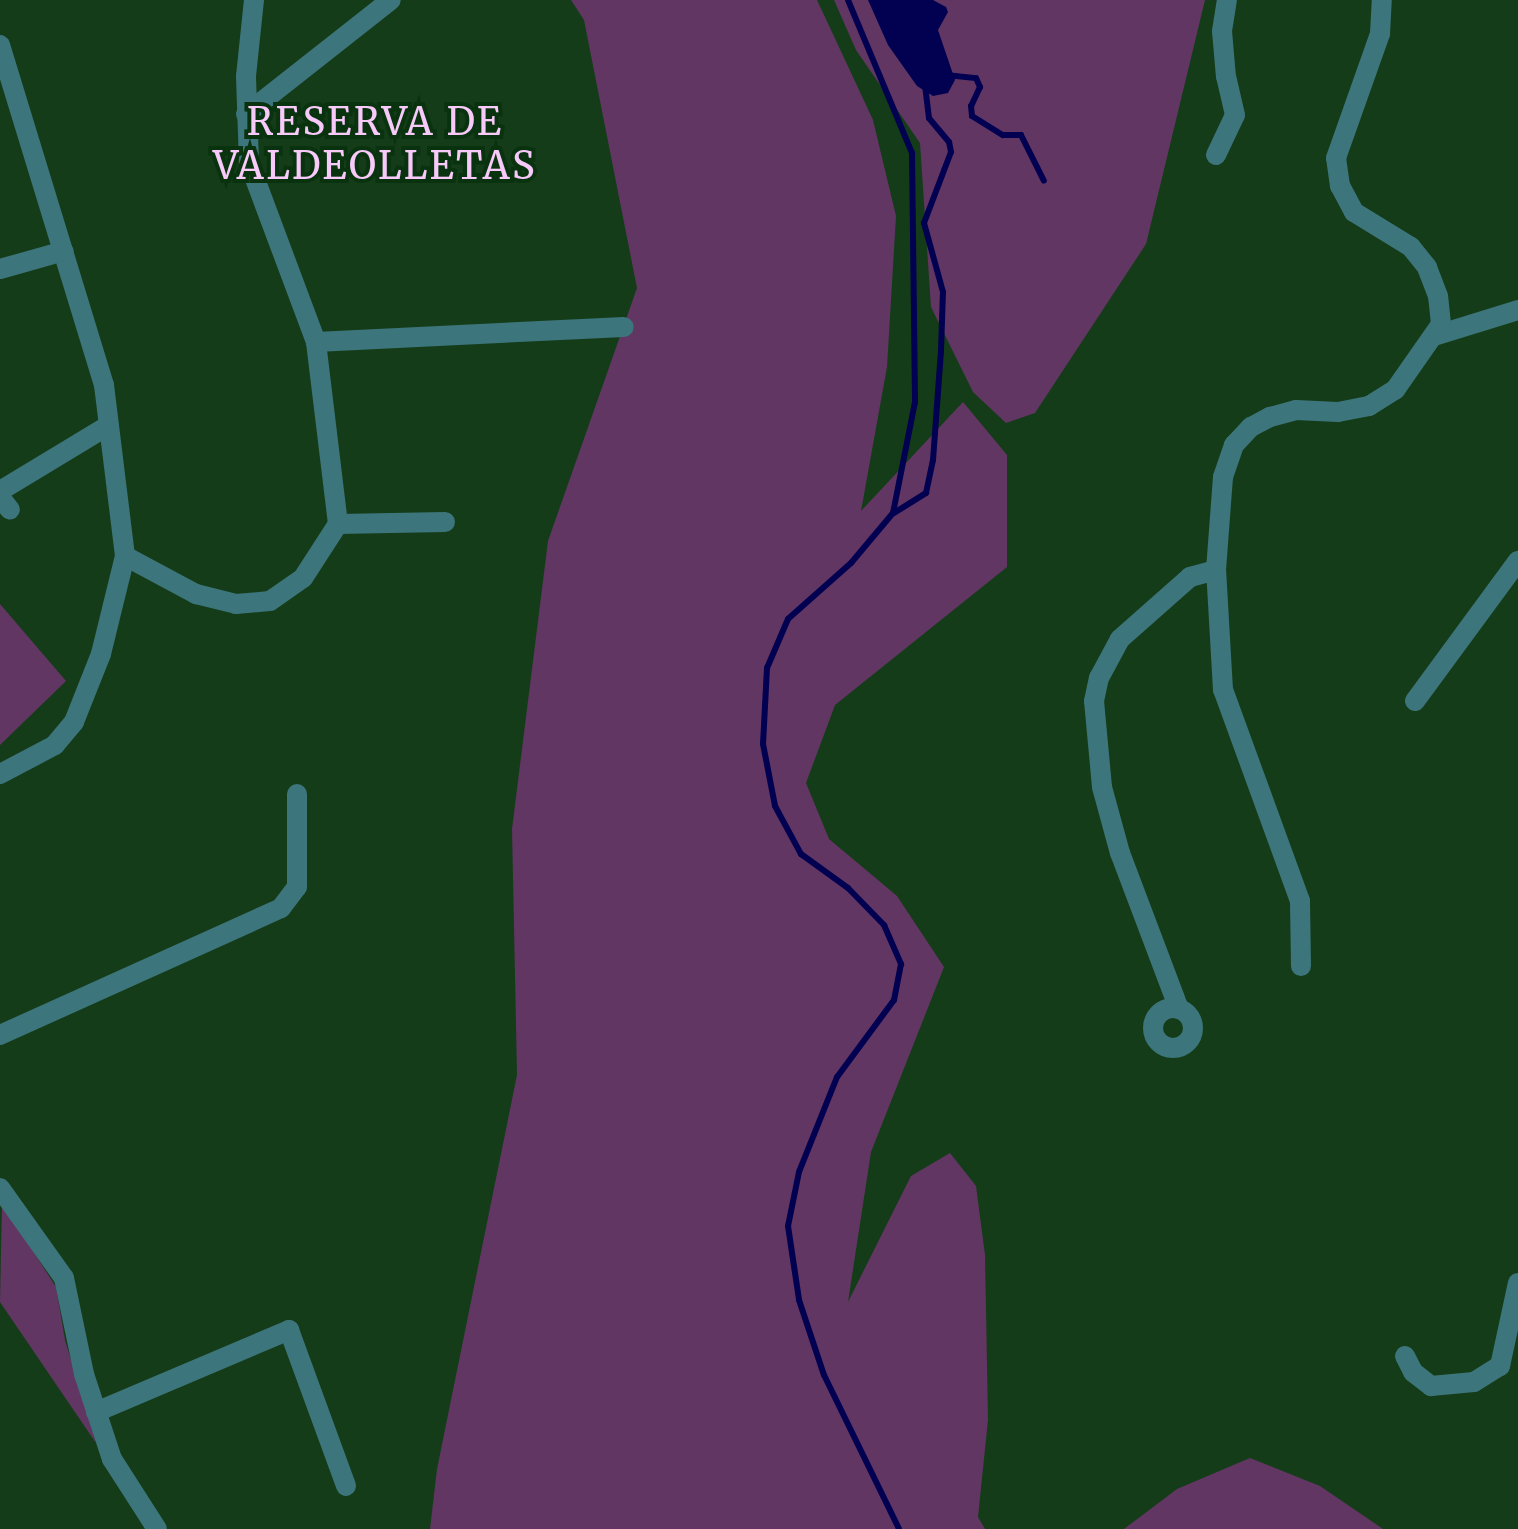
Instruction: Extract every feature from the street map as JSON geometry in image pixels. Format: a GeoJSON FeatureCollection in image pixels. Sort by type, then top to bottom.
{"type":"FeatureCollection","features":[{"type":"Feature","properties":{"kind":"street"},"geometry":{"type":"LineString","coordinates":[[125,556],[196,594],[236,604],[270,600],[303,578],[338,524],[316,342],[249,163],[246,114],[254,0]]}},
{"type":"Feature","properties":{"kind":"street"},"geometry":{"type":"LineString","coordinates":[[246,114],[391,0]]}},
{"type":"Feature","properties":{"kind":"street"},"geometry":{"type":"LineString","coordinates":[[1216,155],[1236,115],[1226,78],[1222,30],[1227,0]]}},
{"type":"Feature","properties":{"kind":"street"},"geometry":{"type":"LineString","coordinates":[[1301,966],[1300,901],[1223,690],[1216,570],[1223,477],[1234,445],[1252,426],[1296,410],[1338,412],[1369,406],[1395,390],[1440,324],[1438,296],[1427,267],[1411,248],[1354,212],[1340,186],[1336,158],[1380,34],[1382,0]]}},
{"type":"Feature","properties":{"kind":"street"},"geometry":{"type":"LineString","coordinates":[[0,45],[6,87],[64,251],[104,385],[125,556],[101,654],[74,722],[54,745],[0,774]]}},
{"type":"Feature","properties":{"kind":"street"},"geometry":{"type":"LineString","coordinates":[[0,269],[64,251]]}},
{"type":"Feature","properties":{"kind":"street"},"geometry":{"type":"LineString","coordinates":[[1434,336],[1518,310]]}},
{"type":"Feature","properties":{"kind":"street"},"geometry":{"type":"LineString","coordinates":[[316,342],[624,327]]}},
{"type":"Feature","properties":{"kind":"street"},"geometry":{"type":"LineString","coordinates":[[4,499],[109,425]]}},
{"type":"Feature","properties":{"kind":"street"},"geometry":{"type":"LineString","coordinates":[[338,524],[445,522]]}},
{"type":"Feature","properties":{"kind":"street"},"geometry":{"type":"LineString","coordinates":[[1415,702],[1518,561]]}},
{"type":"Feature","properties":{"kind":"street"},"geometry":{"type":"LineString","coordinates":[[1179,1008],[1120,853],[1102,786],[1094,701],[1099,678],[1120,639],[1190,577],[1216,570]]}},
{"type":"Feature","properties":{"kind":"street"},"geometry":{"type":"LineString","coordinates":[[0,1035],[281,908],[297,887],[297,794]]}},
{"type":"Feature","properties":{"kind":"street"},"geometry":{"type":"LineString","coordinates":[[0,1188],[64,1278],[96,1412],[112,1459],[157,1529]]}},
{"type":"Feature","properties":{"kind":"street"},"geometry":{"type":"LineString","coordinates":[[1405,1356],[1413,1372],[1431,1386],[1474,1382],[1500,1366],[1518,1282]]}},
{"type":"Feature","properties":{"kind":"street"},"geometry":{"type":"LineString","coordinates":[[96,1412],[289,1330],[346,1486]]}},
{"type":"Feature","properties":{"kind":"shaded area"},"geometry":{"type":"Polygon","coordinates":[[[571,0],[817,0],[873,120],[896,216],[887,367],[861,511],[963,402],[1007,455],[1007,567],[835,705],[806,783],[829,839],[897,896],[944,967],[871,1152],[848,1302],[911,1176],[950,1153],[976,1186],[985,1255],[988,1420],[978,1517],[985,1529],[430,1529],[437,1469],[517,1075],[512,829],[548,541],[637,288],[584,20],[571,0]]]}},
{"type":"Feature","properties":{"kind":"shaded area"},"geometry":{"type":"Polygon","coordinates":[[[834,0],[1205,0],[1146,244],[1035,413],[1006,423],[973,392],[931,307],[920,143],[856,50],[834,0]]]}},
{"type":"Feature","properties":{"kind":"shaded area"},"geometry":{"type":"Polygon","coordinates":[[[868,0],[933,0],[946,7],[948,12],[938,30],[955,80],[948,93],[933,96],[917,86],[888,45],[868,0]]]}},
{"type":"Feature","properties":{"kind":"shaded area"},"geometry":{"type":"Polygon","coordinates":[[[0,604],[66,681],[0,745],[0,604]]]}},
{"type":"Feature","properties":{"kind":"shaded area"},"geometry":{"type":"Polygon","coordinates":[[[2,1203],[56,1287],[65,1340],[96,1443],[0,1302],[2,1203]]]}},
{"type":"Feature","properties":{"kind":"shaded area"},"geometry":{"type":"Polygon","coordinates":[[[1250,1458],[1320,1486],[1383,1529],[1124,1529],[1177,1489],[1250,1458]]]}},
{"type":"Feature","properties":{"kind":"waterway"},"geometry":{"type":"LineString","coordinates":[[848,0],[912,153],[915,402],[893,513],[851,563],[788,619],[767,668],[763,744],[775,806],[801,854],[848,888],[884,925],[901,964],[894,1000],[837,1077],[799,1172],[788,1226],[799,1300],[824,1375],[899,1529]]}},
{"type":"Feature","properties":{"kind":"waterway"},"geometry":{"type":"LineString","coordinates":[[946,75],[976,78],[980,87],[971,106],[972,116],[1003,135],[1021,135],[1044,181]]}},
{"type":"Feature","properties":{"kind":"waterway"},"geometry":{"type":"LineString","coordinates":[[894,513],[926,493],[933,460],[941,351],[943,292],[924,223],[951,152],[949,142],[929,118],[925,87]]}},
{"type":"Feature","properties":{"kind":"district","name":"RESERVA DE VALDEOLLETAS"},"geometry":{"type":"Point","coordinates":[375,144]}}]}
